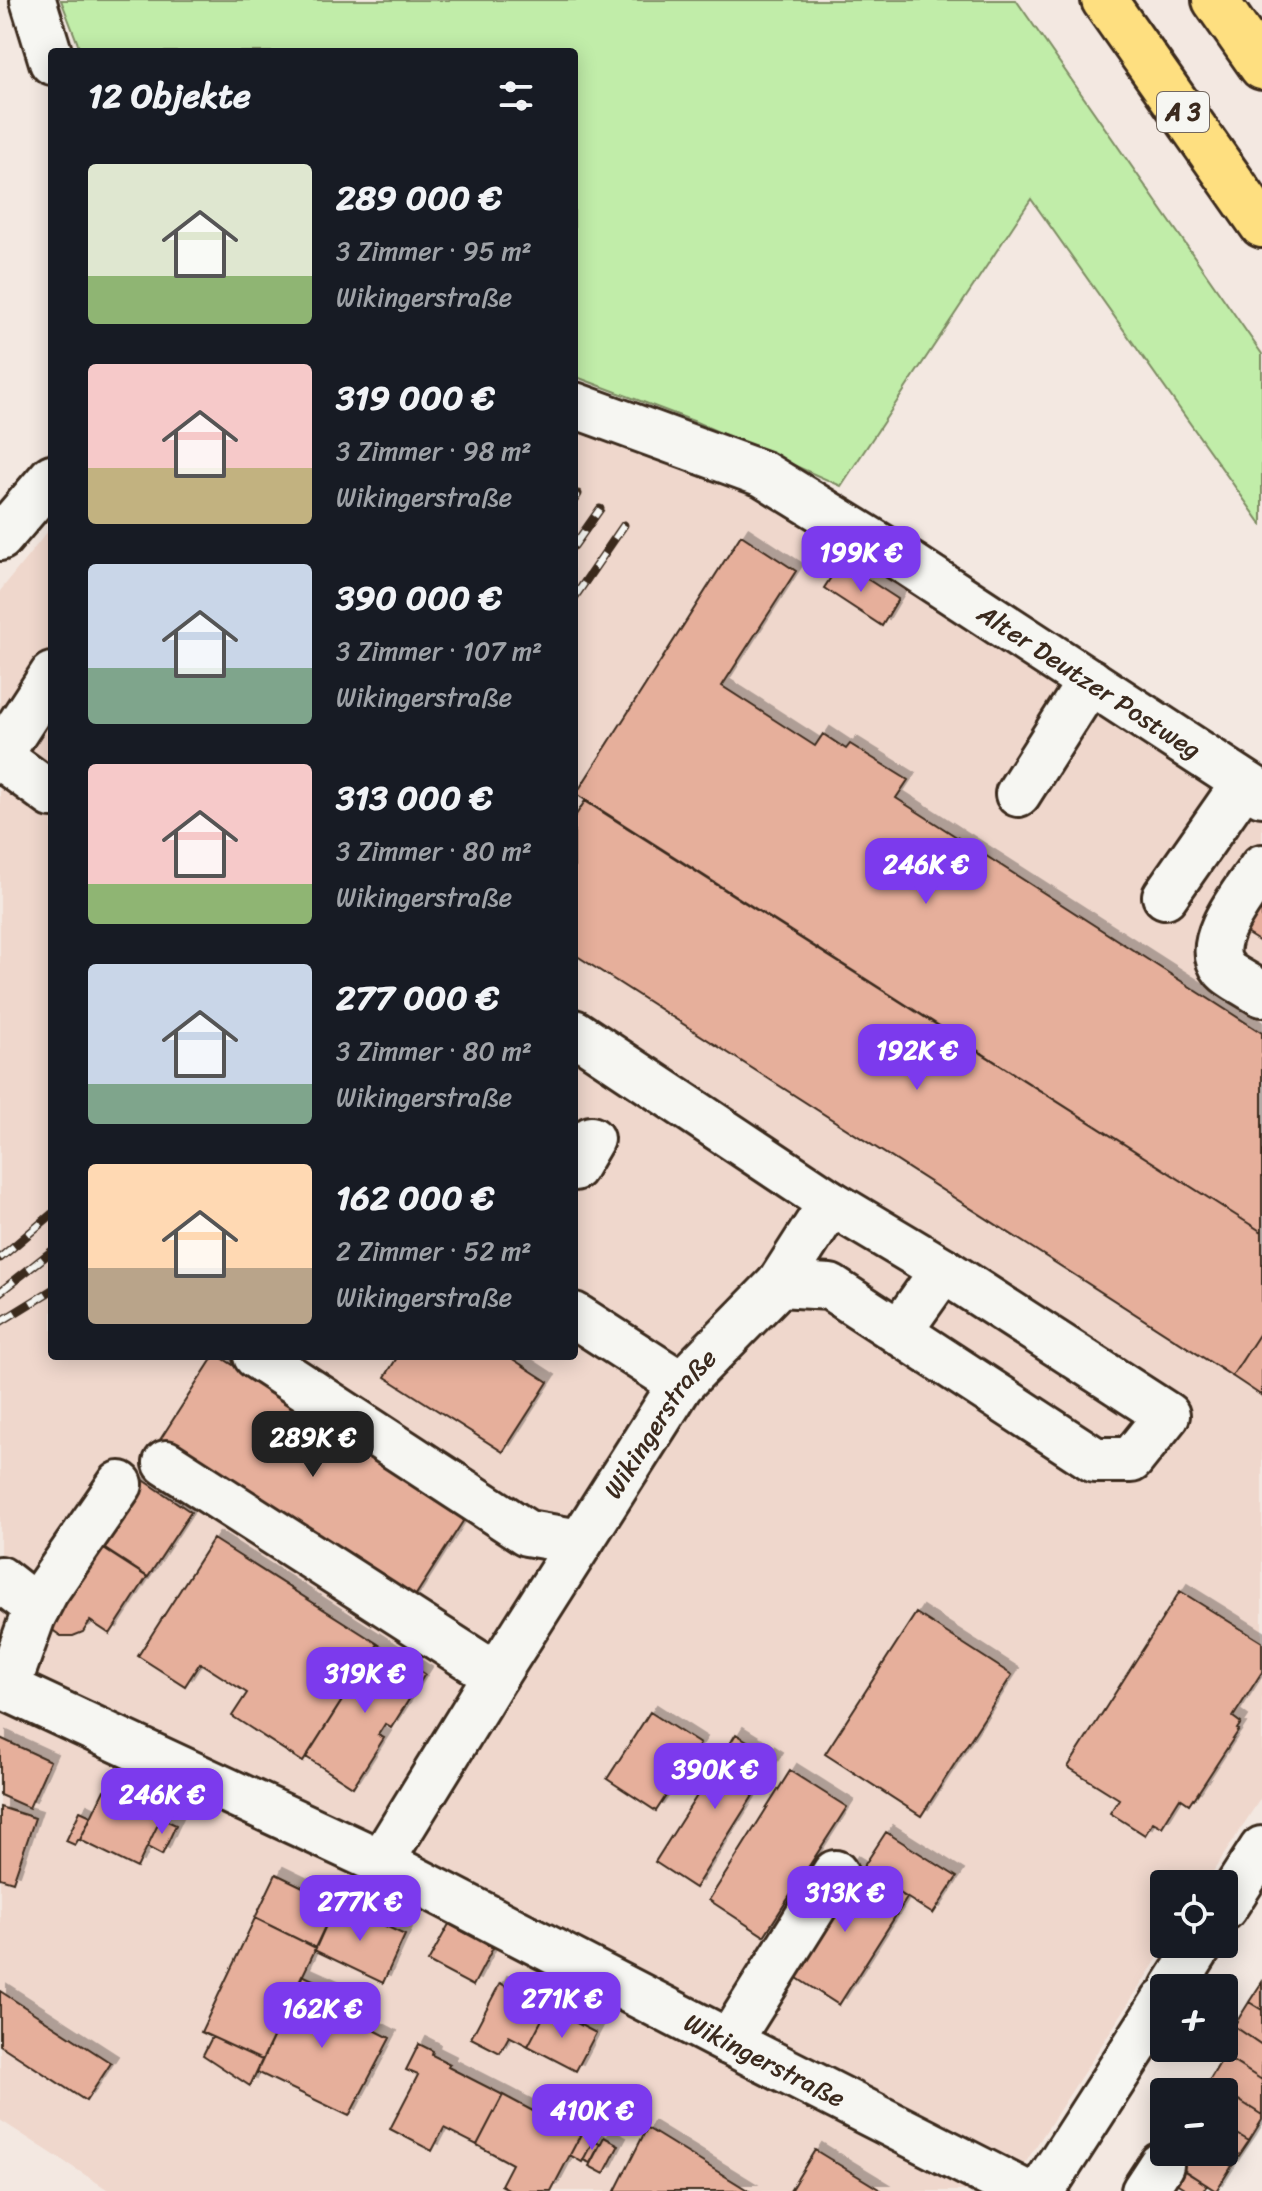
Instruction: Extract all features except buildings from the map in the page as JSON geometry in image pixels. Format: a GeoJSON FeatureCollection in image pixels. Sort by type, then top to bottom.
{"type":"FeatureCollection","features":[{"type":"Feature","properties":{"kind":"highway","name":"A 3"},"geometry":{"type":"LineString","coordinates":[[1104,0],[1262,225]]}},
{"type":"Feature","properties":{"kind":"highway"},"geometry":{"type":"LineString","coordinates":[[1215,0],[1262,67]]}},
{"type":"Feature","properties":{"kind":"street"},"geometry":{"type":"LineString","coordinates":[[33,0],[48,49]]}},
{"type":"Feature","properties":{"kind":"street","name":"Alter Deutzer Postweg"},"geometry":{"type":"LineString","coordinates":[[578,406],[763,474],[911,565],[1253,788]]}},
{"type":"Feature","properties":{"kind":"street"},"geometry":{"type":"LineString","coordinates":[[0,538],[48,482]]}},
{"type":"Feature","properties":{"kind":"street"},"geometry":{"type":"LineString","coordinates":[[48,681],[0,756],[48,792]]}},
{"type":"Feature","properties":{"kind":"street"},"geometry":{"type":"LineString","coordinates":[[1018,794],[1090,681]]}},
{"type":"Feature","properties":{"kind":"street"},"geometry":{"type":"LineString","coordinates":[[1165,896],[1253,788]]}},
{"type":"Feature","properties":{"kind":"street"},"geometry":{"type":"LineString","coordinates":[[1262,867],[1221,929],[1217,952],[1224,969],[1262,994]]}},
{"type":"Feature","properties":{"kind":"street"},"geometry":{"type":"LineString","coordinates":[[578,1035],[831,1203],[943,1270],[1167,1415],[1131,1460],[1095,1460],[830,1287],[786,1273]]}},
{"type":"Feature","properties":{"kind":"street","name":"Wikingerstraße"},"geometry":{"type":"LineString","coordinates":[[381,1862],[681,1384],[786,1273],[831,1203]]}},
{"type":"Feature","properties":{"kind":"street"},"geometry":{"type":"LineString","coordinates":[[899,1332],[943,1270]]}},
{"type":"Feature","properties":{"kind":"street"},"geometry":{"type":"LineString","coordinates":[[578,1318],[681,1384]]}},
{"type":"Feature","properties":{"kind":"street"},"geometry":{"type":"LineString","coordinates":[[262,1360],[527,1533],[580,1542]]}},
{"type":"Feature","properties":{"kind":"street"},"geometry":{"type":"LineString","coordinates":[[166,1463],[496,1675]]}},
{"type":"Feature","properties":{"kind":"street"},"geometry":{"type":"LineString","coordinates":[[4,1686],[46,1591],[120,1484]]}},
{"type":"Feature","properties":{"kind":"street"},"geometry":{"type":"LineString","coordinates":[[0,1579],[37,1608]]}},
{"type":"Feature","properties":{"kind":"street","name":"Wikingerstraße"},"geometry":{"type":"LineString","coordinates":[[4,1686],[381,1862],[1022,2191]]}},
{"type":"Feature","properties":{"kind":"street"},"geometry":{"type":"LineString","coordinates":[[1238,1886],[1262,1849]]}},
{"type":"Feature","properties":{"kind":"street"},"geometry":{"type":"LineString","coordinates":[[729,2042],[835,1873]]}},
{"type":"Feature","properties":{"kind":"street"},"geometry":{"type":"LineString","coordinates":[[1042,2191],[1150,2023]]}},
{"type":"Feature","properties":{"kind":"shaded area"},"geometry":{"type":"Polygon","coordinates":[[[578,429],[767,495],[1262,809],[1262,1796],[1214,1870],[1150,1870],[1150,1958],[1158,1958],[1010,2191],[110,2191],[0,2120],[0,591],[48,531],[48,1360],[578,1360],[578,429]]]}},
{"type":"Feature","properties":{"kind":"green space"},"geometry":{"type":"Polygon","coordinates":[[[61,0],[1016,0],[1262,354],[1262,525],[1031,199],[841,486],[696,422],[578,378],[578,48],[79,48],[61,0]]]}},
{"type":"Feature","properties":{"kind":"railway"},"geometry":{"type":"LineString","coordinates":[[578,540],[600,509]]}},
{"type":"Feature","properties":{"kind":"railway"},"geometry":{"type":"LineString","coordinates":[[578,592],[624,525]]}},
{"type":"Feature","properties":{"kind":"railway"},"geometry":{"type":"LineString","coordinates":[[0,1258],[48,1217]]}},
{"type":"Feature","properties":{"kind":"railway"},"geometry":{"type":"LineString","coordinates":[[0,1292],[48,1254]]}},
{"type":"Feature","properties":{"kind":"railway"},"geometry":{"type":"LineString","coordinates":[[0,1322],[48,1292]]}}]}
